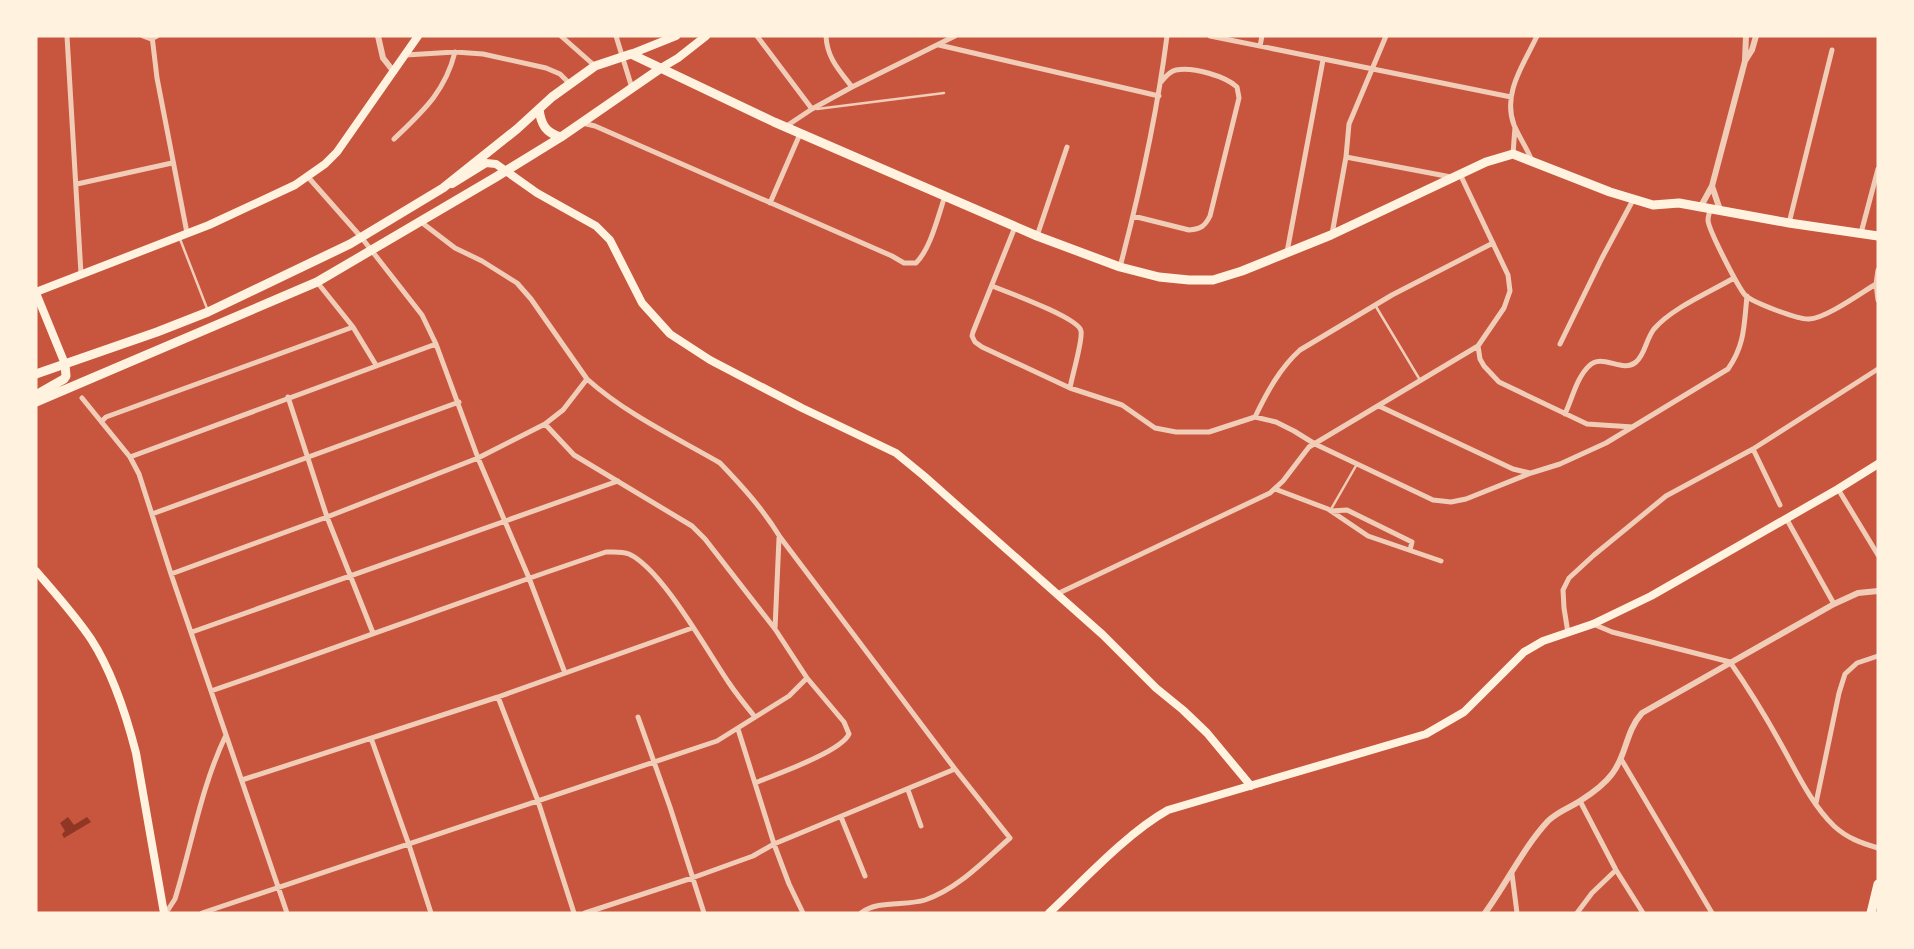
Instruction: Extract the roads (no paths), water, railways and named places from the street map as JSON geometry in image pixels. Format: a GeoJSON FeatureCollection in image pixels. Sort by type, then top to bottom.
{"type":"FeatureCollection","features":[{"type":"Feature","properties":{"kind":"main road"},"geometry":{"type":"LineString","coordinates":[[36,395],[66,376],[65,364],[36,292],[187,233],[290,187],[308,177],[325,164],[347,140],[418,36]]}},
{"type":"Feature","properties":{"kind":"main road"},"geometry":{"type":"LineString","coordinates":[[36,374],[208,312],[361,238],[443,188],[570,84],[595,66],[627,56],[676,36]]}},
{"type":"Feature","properties":{"kind":"main road"},"geometry":{"type":"LineString","coordinates":[[36,402],[316,282],[561,137],[706,36]]}},
{"type":"Feature","properties":{"kind":"main road"},"geometry":{"type":"LineString","coordinates":[[627,56],[661,68],[800,134],[1037,236],[1120,267],[1159,277],[1213,280],[1242,271],[1331,235],[1456,175],[1491,160],[1513,154],[1633,200],[1653,205],[1679,204],[1789,223],[1876,234]]}},
{"type":"Feature","properties":{"kind":"main road"},"geometry":{"type":"LineString","coordinates":[[539,110],[543,126],[552,134],[561,137]]}},
{"type":"Feature","properties":{"kind":"main road"},"geometry":{"type":"LineString","coordinates":[[443,188],[454,184],[486,163],[496,164],[537,193],[596,226],[610,240],[642,303],[670,334],[710,360],[802,408],[896,453],[1108,638],[1156,688],[1184,710],[1251,786]]}},
{"type":"Feature","properties":{"kind":"main road"},"geometry":{"type":"LineString","coordinates":[[1049,913],[1125,843],[1153,819],[1168,810],[1426,734],[1464,712],[1524,652],[1543,641],[1593,624],[1651,596],[1838,489],[1878,464]]}},
{"type":"Feature","properties":{"kind":"main road"},"geometry":{"type":"LineString","coordinates":[[36,571],[91,640],[103,659],[114,686],[136,753],[165,913]]}},
{"type":"Feature","properties":{"kind":"main road"},"geometry":{"type":"LineString","coordinates":[[1871,913],[1877,889]]}},
{"type":"Feature","properties":{"kind":"street"},"geometry":{"type":"LineString","coordinates":[[67,36],[81,274]]}},
{"type":"Feature","properties":{"kind":"street"},"geometry":{"type":"LineString","coordinates":[[143,36],[152,38],[157,36]]}},
{"type":"Feature","properties":{"kind":"street"},"geometry":{"type":"LineString","coordinates":[[378,36],[383,58],[394,72]]}},
{"type":"Feature","properties":{"kind":"street"},"geometry":{"type":"LineString","coordinates":[[562,36],[595,66]]}},
{"type":"Feature","properties":{"kind":"street"},"geometry":{"type":"LineString","coordinates":[[616,36],[627,56],[632,88]]}},
{"type":"Feature","properties":{"kind":"street"},"geometry":{"type":"LineString","coordinates":[[757,36],[812,109]]}},
{"type":"Feature","properties":{"kind":"street"},"geometry":{"type":"LineString","coordinates":[[826,36],[826,49],[834,64],[852,87]]}},
{"type":"Feature","properties":{"kind":"street"},"geometry":{"type":"LineString","coordinates":[[785,127],[812,109],[852,87],[955,36]]}},
{"type":"Feature","properties":{"kind":"street"},"geometry":{"type":"LineString","coordinates":[[1120,267],[1159,96],[1167,36]]}},
{"type":"Feature","properties":{"kind":"street"},"geometry":{"type":"LineString","coordinates":[[1210,36],[1511,97]]}},
{"type":"Feature","properties":{"kind":"street"},"geometry":{"type":"LineString","coordinates":[[1260,46],[1262,36]]}},
{"type":"Feature","properties":{"kind":"street"},"geometry":{"type":"LineString","coordinates":[[1331,235],[1346,158],[1349,124],[1386,36]]}},
{"type":"Feature","properties":{"kind":"street"},"geometry":{"type":"LineString","coordinates":[[1745,61],[1746,36]]}},
{"type":"Feature","properties":{"kind":"street"},"geometry":{"type":"LineString","coordinates":[[1700,208],[1712,186],[1745,61],[1752,50],[1756,36]]}},
{"type":"Feature","properties":{"kind":"street"},"geometry":{"type":"LineString","coordinates":[[1513,154],[1514,127],[1510,106],[1511,97],[1514,82],[1536,37]]}},
{"type":"Feature","properties":{"kind":"street"},"geometry":{"type":"LineString","coordinates":[[152,38],[172,163],[187,233]]}},
{"type":"Feature","properties":{"kind":"street"},"geometry":{"type":"LineString","coordinates":[[940,45],[1159,96]]}},
{"type":"Feature","properties":{"kind":"street"},"geometry":{"type":"LineString","coordinates":[[1789,223],[1832,50]]}},
{"type":"Feature","properties":{"kind":"street"},"geometry":{"type":"LineString","coordinates":[[406,55],[455,52],[483,54],[546,68],[560,74],[570,84]]}},
{"type":"Feature","properties":{"kind":"street"},"geometry":{"type":"LineString","coordinates":[[394,139],[436,95],[445,82],[455,52]]}},
{"type":"Feature","properties":{"kind":"street"},"geometry":{"type":"LineString","coordinates":[[1287,253],[1323,60]]}},
{"type":"Feature","properties":{"kind":"street"},"geometry":{"type":"LineString","coordinates":[[1133,216],[1189,230],[1205,226],[1210,216],[1239,98],[1237,87],[1229,80],[1200,71],[1177,70],[1170,72],[1161,82]]}},
{"type":"Feature","properties":{"kind":"street"},"geometry":{"type":"LineString","coordinates":[[582,123],[595,126],[892,256],[904,263],[916,263],[926,249],[945,196]]}},
{"type":"Feature","properties":{"kind":"street"},"geometry":{"type":"LineString","coordinates":[[1514,127],[1532,161]]}},
{"type":"Feature","properties":{"kind":"street"},"geometry":{"type":"LineString","coordinates":[[770,203],[800,134]]}},
{"type":"Feature","properties":{"kind":"street"},"geometry":{"type":"LineString","coordinates":[[1037,236],[1067,146]]}},
{"type":"Feature","properties":{"kind":"street"},"geometry":{"type":"LineString","coordinates":[[1056,594],[1256,500],[1275,489],[1309,447],[1478,346],[1504,308],[1510,291],[1508,275],[1493,242],[1456,175],[1346,158]]}},
{"type":"Feature","properties":{"kind":"street"},"geometry":{"type":"LineString","coordinates":[[77,184],[172,163]]}},
{"type":"Feature","properties":{"kind":"street"},"geometry":{"type":"LineString","coordinates":[[1861,233],[1878,169]]}},
{"type":"Feature","properties":{"kind":"street"},"geometry":{"type":"LineString","coordinates":[[308,177],[361,238],[422,315],[436,344],[459,402],[478,458],[503,522],[528,578],[564,674]]}},
{"type":"Feature","properties":{"kind":"street"},"geometry":{"type":"LineString","coordinates":[[1712,186],[1715,209],[1708,221],[1734,278],[1746,296],[1798,318],[1810,319],[1826,313],[1876,284]]}},
{"type":"Feature","properties":{"kind":"street"},"geometry":{"type":"LineString","coordinates":[[1560,344],[1633,200]]}},
{"type":"Feature","properties":{"kind":"street"},"geometry":{"type":"LineString","coordinates":[[420,222],[454,248],[482,261],[516,283],[531,299],[587,379],[624,408],[720,464],[753,498],[780,537],[955,769],[1010,838],[945,891],[924,900],[878,906],[864,910],[861,913]]}},
{"type":"Feature","properties":{"kind":"street"},"geometry":{"type":"LineString","coordinates":[[1015,226],[973,332],[972,336],[975,342],[982,347],[1070,388],[1122,406],[1156,428],[1176,432],[1209,432],[1255,417],[1276,422],[1294,430],[1315,444],[1433,500],[1451,502],[1466,499],[1531,473],[1560,464],[1606,443],[1728,370],[1735,359],[1744,331],[1746,296]]}},
{"type":"Feature","properties":{"kind":"street"},"geometry":{"type":"LineString","coordinates":[[1255,417],[1269,389],[1289,360],[1311,342],[1375,304],[1493,242]]}},
{"type":"Feature","properties":{"kind":"street"},"geometry":{"type":"LineString","coordinates":[[1878,270],[1876,284],[1878,300]]}},
{"type":"Feature","properties":{"kind":"street"},"geometry":{"type":"LineString","coordinates":[[1565,414],[1581,378],[1589,366],[1595,362],[1602,361],[1624,367],[1637,362],[1645,343],[1660,323],[1678,310],[1734,278]]}},
{"type":"Feature","properties":{"kind":"street"},"geometry":{"type":"LineString","coordinates":[[316,282],[353,327],[376,365]]}},
{"type":"Feature","properties":{"kind":"street"},"geometry":{"type":"LineString","coordinates":[[992,286],[1078,324],[1082,331],[1070,388]]}},
{"type":"Feature","properties":{"kind":"street"},"geometry":{"type":"LineString","coordinates":[[102,421],[106,417],[353,327]]}},
{"type":"Feature","properties":{"kind":"street"},"geometry":{"type":"LineString","coordinates":[[130,457],[288,397],[436,344]]}},
{"type":"Feature","properties":{"kind":"street"},"geometry":{"type":"LineString","coordinates":[[1478,346],[1480,359],[1484,366],[1499,382],[1588,424],[1634,426]]}},
{"type":"Feature","properties":{"kind":"street"},"geometry":{"type":"LineString","coordinates":[[1568,633],[1564,608],[1564,590],[1570,578],[1594,555],[1666,496],[1753,449],[1878,370]]}},
{"type":"Feature","properties":{"kind":"street"},"geometry":{"type":"LineString","coordinates":[[171,574],[327,517],[478,458],[545,424],[563,410],[587,379]]}},
{"type":"Feature","properties":{"kind":"street"},"geometry":{"type":"LineString","coordinates":[[288,397],[327,517],[373,633]]}},
{"type":"Feature","properties":{"kind":"street"},"geometry":{"type":"LineString","coordinates":[[82,398],[130,457],[139,474],[171,574],[287,913]]}},
{"type":"Feature","properties":{"kind":"street"},"geometry":{"type":"LineString","coordinates":[[152,514],[459,402]]}},
{"type":"Feature","properties":{"kind":"street"},"geometry":{"type":"LineString","coordinates":[[1379,406],[1506,466],[1531,473]]}},
{"type":"Feature","properties":{"kind":"street"},"geometry":{"type":"LineString","coordinates":[[545,424],[574,455],[692,526],[705,539],[775,629],[807,678],[844,722],[848,731],[847,738],[835,747],[802,764],[755,783]]}},
{"type":"Feature","properties":{"kind":"street"},"geometry":{"type":"LineString","coordinates":[[1753,449],[1780,505]]}},
{"type":"Feature","properties":{"kind":"street"},"geometry":{"type":"LineString","coordinates":[[192,632],[618,481]]}},
{"type":"Feature","properties":{"kind":"street"},"geometry":{"type":"LineString","coordinates":[[1275,489],[1330,511],[1368,536],[1441,561]]}},
{"type":"Feature","properties":{"kind":"street"},"geometry":{"type":"LineString","coordinates":[[1838,489],[1878,554]]}},
{"type":"Feature","properties":{"kind":"street"},"geometry":{"type":"LineString","coordinates":[[1330,511],[1347,510],[1412,542],[1410,550]]}},
{"type":"Feature","properties":{"kind":"street"},"geometry":{"type":"LineString","coordinates":[[1786,518],[1834,604]]}},
{"type":"Feature","properties":{"kind":"street"},"geometry":{"type":"LineString","coordinates":[[775,629],[780,537]]}},
{"type":"Feature","properties":{"kind":"street"},"geometry":{"type":"LineString","coordinates":[[211,691],[528,578],[606,552],[618,551],[629,554],[649,570],[666,588],[730,686],[755,717]]}},
{"type":"Feature","properties":{"kind":"street"},"geometry":{"type":"LineString","coordinates":[[1486,913],[1537,834],[1549,820],[1606,782],[1621,759],[1630,730],[1642,713],[1834,604],[1858,593],[1878,591]]}},
{"type":"Feature","properties":{"kind":"street"},"geometry":{"type":"LineString","coordinates":[[1593,624],[1612,632],[1730,662],[1762,711],[1824,816],[1836,828],[1856,842],[1878,848]]}},
{"type":"Feature","properties":{"kind":"street"},"geometry":{"type":"LineString","coordinates":[[242,780],[498,697],[692,628]]}},
{"type":"Feature","properties":{"kind":"street"},"geometry":{"type":"LineString","coordinates":[[1816,803],[1839,693],[1845,674],[1858,663],[1878,656]]}},
{"type":"Feature","properties":{"kind":"street"},"geometry":{"type":"LineString","coordinates":[[202,913],[717,741],[789,696],[807,678]]}},
{"type":"Feature","properties":{"kind":"street"},"geometry":{"type":"LineString","coordinates":[[498,697],[538,802],[574,913]]}},
{"type":"Feature","properties":{"kind":"street"},"geometry":{"type":"LineString","coordinates":[[638,717],[704,913]]}},
{"type":"Feature","properties":{"kind":"street"},"geometry":{"type":"LineString","coordinates":[[738,729],[788,884],[803,913]]}},
{"type":"Feature","properties":{"kind":"street"},"geometry":{"type":"LineString","coordinates":[[165,913],[175,899],[206,782],[226,735]]}},
{"type":"Feature","properties":{"kind":"street"},"geometry":{"type":"LineString","coordinates":[[371,738],[431,913]]}},
{"type":"Feature","properties":{"kind":"street"},"geometry":{"type":"LineString","coordinates":[[1621,759],[1712,913]]}},
{"type":"Feature","properties":{"kind":"street"},"geometry":{"type":"LineString","coordinates":[[585,913],[753,856],[774,844],[955,769]]}},
{"type":"Feature","properties":{"kind":"street"},"geometry":{"type":"LineString","coordinates":[[908,790],[922,826]]}},
{"type":"Feature","properties":{"kind":"street"},"geometry":{"type":"LineString","coordinates":[[1580,801],[1616,870],[1643,913]]}},
{"type":"Feature","properties":{"kind":"street"},"geometry":{"type":"LineString","coordinates":[[842,817],[865,876]]}},
{"type":"Feature","properties":{"kind":"street"},"geometry":{"type":"LineString","coordinates":[[1577,913],[1592,893],[1616,870]]}},
{"type":"Feature","properties":{"kind":"street"},"geometry":{"type":"LineString","coordinates":[[1512,874],[1516,913]]}},
{"type":"Feature","properties":{"kind":"lane"},"geometry":{"type":"LineString","coordinates":[[812,109],[944,94]]}},
{"type":"Feature","properties":{"kind":"lane"},"geometry":{"type":"LineString","coordinates":[[178,236],[208,312]]}},
{"type":"Feature","properties":{"kind":"lane"},"geometry":{"type":"LineString","coordinates":[[1375,304],[1421,381]]}},
{"type":"Feature","properties":{"kind":"lane"},"geometry":{"type":"LineString","coordinates":[[1330,511],[1357,464]]}}]}
